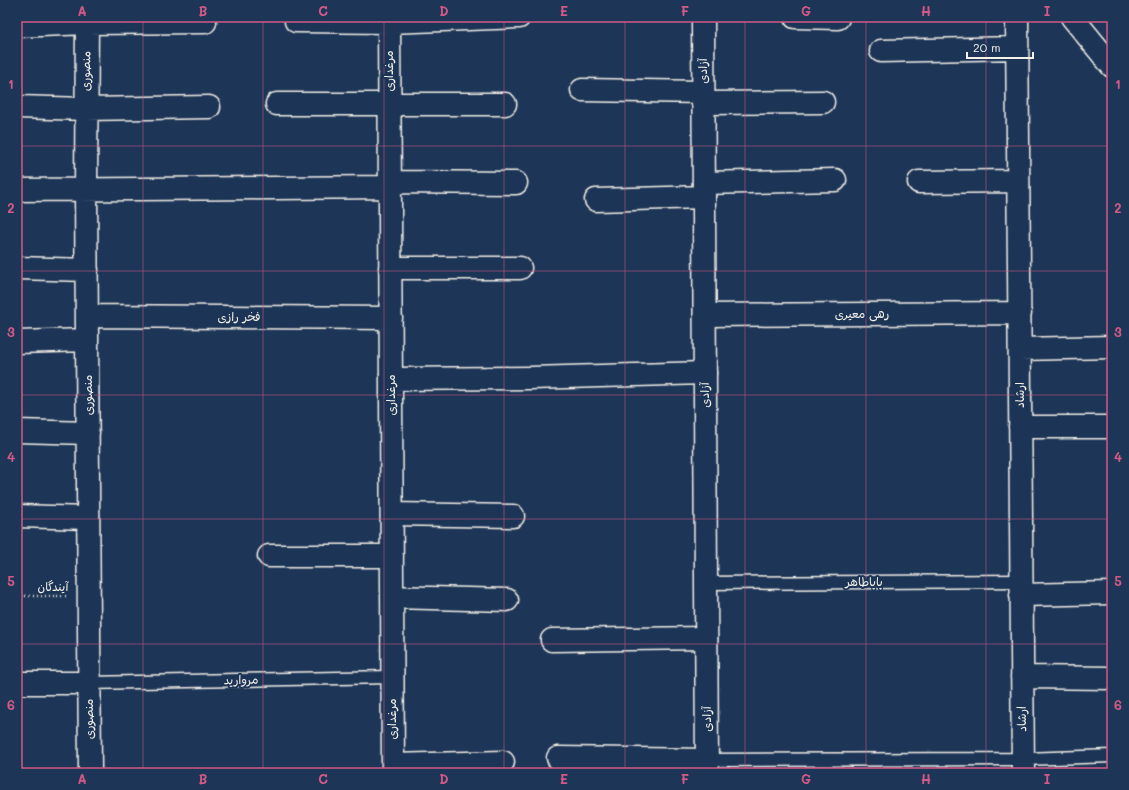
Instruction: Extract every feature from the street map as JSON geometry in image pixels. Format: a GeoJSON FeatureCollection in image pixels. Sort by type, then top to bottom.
{"type":"FeatureCollection","features":[{"type":"Feature","properties":{"kind":"street","name":"آزادی"},"geometry":{"type":"LineString","coordinates":[[703,17],[707,766]]}},
{"type":"Feature","properties":{"kind":"street"},"geometry":{"type":"LineString","coordinates":[[795,17],[838,18]]}},
{"type":"Feature","properties":{"kind":"street","name":"ارشاد"},"geometry":{"type":"LineString","coordinates":[[1017,17],[1023,766]]}},
{"type":"Feature","properties":{"kind":"street"},"geometry":{"type":"LineString","coordinates":[[1072,17],[1112,66]]}},
{"type":"Feature","properties":{"kind":"street"},"geometry":{"type":"LineString","coordinates":[[296,20],[519,18]]}},
{"type":"Feature","properties":{"kind":"street","name":"مرغداری"},"geometry":{"type":"LineString","coordinates":[[389,19],[392,769]]}},
{"type":"Feature","properties":{"kind":"street"},"geometry":{"type":"LineString","coordinates":[[17,26],[87,20],[205,22]]}},
{"type":"Feature","properties":{"kind":"street","name":"منصوری"},"geometry":{"type":"LineString","coordinates":[[87,20],[86,190],[90,773]]}},
{"type":"Feature","properties":{"kind":"street"},"geometry":{"type":"LineString","coordinates":[[881,50],[1017,48]]}},
{"type":"Feature","properties":{"kind":"street"},"geometry":{"type":"LineString","coordinates":[[582,90],[703,98],[824,102]]}},
{"type":"Feature","properties":{"kind":"street"},"geometry":{"type":"LineString","coordinates":[[277,104],[505,104]]}},
{"type":"Feature","properties":{"kind":"street"},"geometry":{"type":"LineString","coordinates":[[17,107],[209,107]]}},
{"type":"Feature","properties":{"kind":"street"},"geometry":{"type":"LineString","coordinates":[[596,200],[835,180]]}},
{"type":"Feature","properties":{"kind":"street"},"geometry":{"type":"LineString","coordinates":[[919,182],[1018,181]]}},
{"type":"Feature","properties":{"kind":"street"},"geometry":{"type":"LineString","coordinates":[[17,190],[516,183]]}},
{"type":"Feature","properties":{"kind":"street"},"geometry":{"type":"LineString","coordinates":[[17,268],[87,270]]}},
{"type":"Feature","properties":{"kind":"street"},"geometry":{"type":"LineString","coordinates":[[390,268],[520,268]]}},
{"type":"Feature","properties":{"kind":"street","name":"رهی معیری"},"geometry":{"type":"LineString","coordinates":[[705,316],[1020,313]]}},
{"type":"Feature","properties":{"kind":"street","name":"فخر رازی"},"geometry":{"type":"LineString","coordinates":[[87,316],[391,318]]}},
{"type":"Feature","properties":{"kind":"street"},"geometry":{"type":"LineString","coordinates":[[17,342],[87,340]]}},
{"type":"Feature","properties":{"kind":"street"},"geometry":{"type":"LineString","coordinates":[[1020,349],[1112,347]]}},
{"type":"Feature","properties":{"kind":"street"},"geometry":{"type":"LineString","coordinates":[[391,379],[531,378],[705,373]]}},
{"type":"Feature","properties":{"kind":"street"},"geometry":{"type":"LineString","coordinates":[[1020,427],[1112,427]]}},
{"type":"Feature","properties":{"kind":"street"},"geometry":{"type":"LineString","coordinates":[[17,431],[88,433]]}},
{"type":"Feature","properties":{"kind":"street"},"geometry":{"type":"LineString","coordinates":[[392,514],[513,516]]}},
{"type":"Feature","properties":{"kind":"street"},"geometry":{"type":"LineString","coordinates":[[17,516],[88,518]]}},
{"type":"Feature","properties":{"kind":"street"},"geometry":{"type":"LineString","coordinates":[[269,556],[392,556]]}},
{"type":"Feature","properties":{"kind":"street"},"geometry":{"type":"LineString","coordinates":[[1021,588],[1112,593]]}},
{"type":"Feature","properties":{"kind":"street"},"geometry":{"type":"LineString","coordinates":[[392,597],[507,600]]}},
{"type":"Feature","properties":{"kind":"street"},"geometry":{"type":"LineString","coordinates":[[552,640],[706,638]]}},
{"type":"Feature","properties":{"kind":"street"},"geometry":{"type":"LineString","coordinates":[[1022,678],[1112,678]]}},
{"type":"Feature","properties":{"kind":"street"},"geometry":{"type":"LineString","coordinates":[[17,683],[89,683]]}},
{"type":"Feature","properties":{"kind":"street"},"geometry":{"type":"LineString","coordinates":[[558,758],[707,766]]}},
{"type":"Feature","properties":{"kind":"street"},"geometry":{"type":"LineString","coordinates":[[392,769],[503,762]]}},
{"type":"Feature","properties":{"kind":"lane","name":"باباطاهر"},"geometry":{"type":"LineString","coordinates":[[706,583],[1021,588]]}},
{"type":"Feature","properties":{"kind":"lane","name":"مروارید"},"geometry":{"type":"LineString","coordinates":[[89,683],[392,677]]}},
{"type":"Feature","properties":{"kind":"lane"},"geometry":{"type":"LineString","coordinates":[[707,766],[1023,766],[1112,756]]}},
{"type":"Feature","properties":{"kind":"path","name":"آیندگان"},"geometry":{"type":"LineString","coordinates":[[17,596],[89,596]]}}]}
